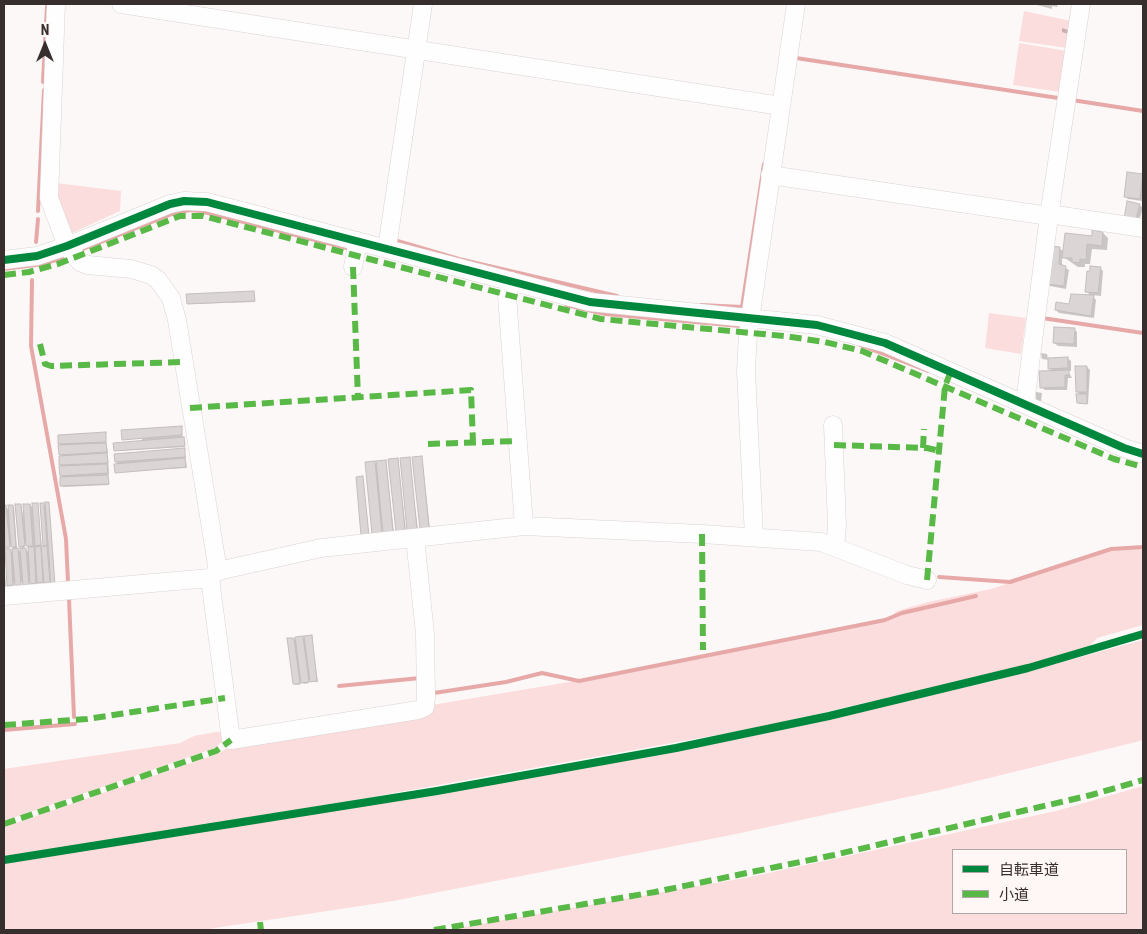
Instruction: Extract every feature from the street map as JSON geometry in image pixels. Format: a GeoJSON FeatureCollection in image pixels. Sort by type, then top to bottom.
{"type":"FeatureCollection","features":[{"type":"Feature","properties":{"kind":"street"},"geometry":{"type":"LineString","coordinates":[[56,4],[49,198],[67,246],[76,258],[88,265],[131,269],[151,275],[158,280],[171,298],[177,320],[214,574],[231,740],[408,712],[424,707],[426,698],[424,634],[415,538]]}},
{"type":"Feature","properties":{"kind":"street"},"geometry":{"type":"LineString","coordinates":[[121,4],[781,106]]}},
{"type":"Feature","properties":{"kind":"street"},"geometry":{"type":"LineString","coordinates":[[387,248],[423,4]]}},
{"type":"Feature","properties":{"kind":"street"},"geometry":{"type":"LineString","coordinates":[[754,537],[746,371],[749,323],[796,4]]}},
{"type":"Feature","properties":{"kind":"street"},"geometry":{"type":"LineString","coordinates":[[1025,403],[1049,215],[1082,4]]}},
{"type":"Feature","properties":{"kind":"street"},"geometry":{"type":"LineString","coordinates":[[770,175],[1143,228]]}},
{"type":"Feature","properties":{"kind":"street"},"geometry":{"type":"LineString","coordinates":[[4,260],[37,256],[67,246],[170,204],[194,200],[223,205],[355,251],[387,248],[509,286],[598,303],[749,323],[817,325],[886,343],[1124,448],[1143,454]]}},
{"type":"Feature","properties":{"kind":"street"},"geometry":{"type":"LineString","coordinates":[[509,286],[524,526]]}},
{"type":"Feature","properties":{"kind":"street"},"geometry":{"type":"LineString","coordinates":[[833,425],[837,526],[835,547]]}},
{"type":"Feature","properties":{"kind":"street"},"geometry":{"type":"LineString","coordinates":[[4,596],[214,574],[321,548],[524,526],[821,542],[908,575],[927,580]]}},
{"type":"Feature","properties":{"kind":"shaded area"},"geometry":{"type":"Polygon","coordinates":[[[1024,11],[1071,21],[1067,48],[1019,41],[1024,11]]]}},
{"type":"Feature","properties":{"kind":"shaded area"},"geometry":{"type":"Polygon","coordinates":[[[1019,43],[1067,51],[1060,92],[1013,85],[1019,43]]]}},
{"type":"Feature","properties":{"kind":"shaded area"},"geometry":{"type":"Polygon","coordinates":[[[56,183],[121,191],[120,211],[72,233],[59,206],[56,183]]]}},
{"type":"Feature","properties":{"kind":"shaded area"},"geometry":{"type":"Polygon","coordinates":[[[989,313],[1026,318],[1021,354],[985,348],[989,313]]]}},
{"type":"Feature","properties":{"kind":"shaded area"},"geometry":{"type":"Polygon","coordinates":[[[1143,547],[1143,625],[1097,638],[1088,648],[994,673],[761,727],[366,798],[4,858],[4,827],[217,754],[228,748],[432,705],[575,681],[714,652],[886,621],[897,611],[928,602],[991,589],[1111,549],[1143,547]]]}},
{"type":"Feature","properties":{"kind":"shaded area"},"geometry":{"type":"Polygon","coordinates":[[[1143,640],[1143,740],[1136,742],[940,790],[731,835],[393,901],[202,930],[4,930],[4,863],[424,796],[757,735],[989,682],[1143,640]]]}},
{"type":"Feature","properties":{"kind":"shaded area"},"geometry":{"type":"Polygon","coordinates":[[[224,732],[225,739],[215,748],[4,821],[4,769],[180,743],[194,736],[224,732]]]}},
{"type":"Feature","properties":{"kind":"shaded area"},"geometry":{"type":"Polygon","coordinates":[[[1143,786],[1143,930],[446,930],[750,877],[1056,811],[1143,786]]]}},
{"type":"Feature","properties":{"kind":"building"},"geometry":{"type":"Polygon","coordinates":[[[1127,172],[1143,174],[1140,199],[1124,197],[1127,172]]]}},
{"type":"Feature","properties":{"kind":"building"},"geometry":{"type":"Polygon","coordinates":[[[1127,201],[1140,204],[1135,222],[1124,219],[1127,201]]]}},
{"type":"Feature","properties":{"kind":"building"},"geometry":{"type":"Polygon","coordinates":[[[1092,230],[1103,232],[1102,246],[1087,244],[1086,260],[1080,259],[1080,263],[1072,262],[1072,258],[1062,258],[1065,233],[1092,236],[1092,230]]]}},
{"type":"Feature","properties":{"kind":"building"},"geometry":{"type":"Polygon","coordinates":[[[1050,246],[1060,247],[1059,264],[1066,266],[1064,286],[1046,284],[1050,246]]]}},
{"type":"Feature","properties":{"kind":"building"},"geometry":{"type":"Polygon","coordinates":[[[1090,266],[1101,267],[1098,293],[1085,292],[1087,271],[1090,271],[1090,266]]]}},
{"type":"Feature","properties":{"kind":"building"},"geometry":{"type":"Polygon","coordinates":[[[254,291],[255,301],[187,304],[186,294],[254,291]]]}},
{"type":"Feature","properties":{"kind":"building"},"geometry":{"type":"Polygon","coordinates":[[[1071,294],[1094,295],[1091,316],[1055,310],[1056,302],[1069,304],[1071,294]]]}},
{"type":"Feature","properties":{"kind":"building"},"geometry":{"type":"Polygon","coordinates":[[[1054,327],[1075,328],[1074,344],[1053,343],[1054,327]]]}},
{"type":"Feature","properties":{"kind":"building"},"geometry":{"type":"Polygon","coordinates":[[[1068,357],[1068,368],[1048,369],[1048,358],[1068,357]]]}},
{"type":"Feature","properties":{"kind":"building"},"geometry":{"type":"Polygon","coordinates":[[[1075,366],[1087,366],[1087,392],[1076,392],[1075,366]]]}},
{"type":"Feature","properties":{"kind":"building"},"geometry":{"type":"Polygon","coordinates":[[[1069,370],[1069,375],[1065,375],[1065,387],[1040,388],[1039,371],[1069,370]]]}},
{"type":"Feature","properties":{"kind":"building"},"geometry":{"type":"Polygon","coordinates":[[[1076,394],[1087,394],[1087,404],[1077,403],[1076,394]]]}},
{"type":"Feature","properties":{"kind":"building"},"geometry":{"type":"Polygon","coordinates":[[[182,426],[182,435],[122,440],[121,430],[182,426]]]}},
{"type":"Feature","properties":{"kind":"building"},"geometry":{"type":"Polygon","coordinates":[[[106,432],[106,442],[58,444],[58,435],[106,432]]]}},
{"type":"Feature","properties":{"kind":"building"},"geometry":{"type":"Polygon","coordinates":[[[184,437],[185,446],[114,451],[113,443],[184,437]]]}},
{"type":"Feature","properties":{"kind":"building"},"geometry":{"type":"Polygon","coordinates":[[[106,443],[107,452],[59,455],[58,445],[106,443]]]}},
{"type":"Feature","properties":{"kind":"building"},"geometry":{"type":"Polygon","coordinates":[[[185,448],[185,457],[115,462],[114,454],[185,448]]]}},
{"type":"Feature","properties":{"kind":"building"},"geometry":{"type":"Polygon","coordinates":[[[107,453],[108,463],[59,465],[59,456],[107,453]]]}},
{"type":"Feature","properties":{"kind":"building"},"geometry":{"type":"Polygon","coordinates":[[[422,456],[429,528],[420,529],[412,457],[422,456]]]}},
{"type":"Feature","properties":{"kind":"building"},"geometry":{"type":"Polygon","coordinates":[[[410,457],[417,529],[407,530],[400,458],[410,457]]]}},
{"type":"Feature","properties":{"kind":"building"},"geometry":{"type":"Polygon","coordinates":[[[185,458],[186,467],[115,473],[114,464],[185,458]]]}},
{"type":"Feature","properties":{"kind":"building"},"geometry":{"type":"Polygon","coordinates":[[[398,458],[405,530],[396,531],[388,459],[398,458]]]}},
{"type":"Feature","properties":{"kind":"building"},"geometry":{"type":"Polygon","coordinates":[[[386,460],[393,532],[383,533],[376,461],[386,460]]]}},
{"type":"Feature","properties":{"kind":"building"},"geometry":{"type":"Polygon","coordinates":[[[375,461],[382,533],[372,534],[365,462],[375,461]]]}},
{"type":"Feature","properties":{"kind":"building"},"geometry":{"type":"Polygon","coordinates":[[[107,464],[108,473],[60,476],[59,466],[107,464]]]}},
{"type":"Feature","properties":{"kind":"building"},"geometry":{"type":"Polygon","coordinates":[[[108,475],[109,484],[60,486],[60,477],[108,475]]]}},
{"type":"Feature","properties":{"kind":"building"},"geometry":{"type":"Polygon","coordinates":[[[363,476],[369,536],[361,536],[356,477],[363,476]]]}},
{"type":"Feature","properties":{"kind":"building"},"geometry":{"type":"Polygon","coordinates":[[[45,502],[49,502],[55,585],[51,585],[45,502]]]}},
{"type":"Feature","properties":{"kind":"building"},"geometry":{"type":"Polygon","coordinates":[[[32,503],[38,503],[41,545],[35,546],[32,503]]]}},
{"type":"Feature","properties":{"kind":"building"},"geometry":{"type":"Polygon","coordinates":[[[40,503],[44,503],[47,545],[43,546],[40,503]]]}},
{"type":"Feature","properties":{"kind":"building"},"geometry":{"type":"Polygon","coordinates":[[[15,504],[21,504],[25,546],[19,547],[15,504]]]}},
{"type":"Feature","properties":{"kind":"building"},"geometry":{"type":"Polygon","coordinates":[[[23,504],[30,504],[33,546],[26,546],[23,504]]]}},
{"type":"Feature","properties":{"kind":"building"},"geometry":{"type":"Polygon","coordinates":[[[4,505],[6,505],[10,547],[5,548],[4,505]]]}},
{"type":"Feature","properties":{"kind":"building"},"geometry":{"type":"Polygon","coordinates":[[[8,505],[13,505],[16,547],[11,547],[8,505]]]}},
{"type":"Feature","properties":{"kind":"building"},"geometry":{"type":"Polygon","coordinates":[[[41,546],[43,582],[37,583],[35,547],[41,546]]]}},
{"type":"Feature","properties":{"kind":"building"},"geometry":{"type":"Polygon","coordinates":[[[47,546],[50,582],[44,583],[41,547],[47,546]]]}},
{"type":"Feature","properties":{"kind":"building"},"geometry":{"type":"Polygon","coordinates":[[[28,547],[34,547],[36,583],[30,584],[28,547]]]}},
{"type":"Feature","properties":{"kind":"building"},"geometry":{"type":"Polygon","coordinates":[[[18,548],[21,585],[15,585],[12,549],[18,548]]]}},
{"type":"Feature","properties":{"kind":"building"},"geometry":{"type":"Polygon","coordinates":[[[20,548],[26,548],[29,585],[23,585],[20,548]]]}},
{"type":"Feature","properties":{"kind":"building"},"geometry":{"type":"Polygon","coordinates":[[[5,549],[11,549],[13,585],[7,586],[5,549]]]}},
{"type":"Feature","properties":{"kind":"building"},"geometry":{"type":"Polygon","coordinates":[[[312,635],[317,681],[310,682],[304,636],[312,635]]]}},
{"type":"Feature","properties":{"kind":"building"},"geometry":{"type":"Polygon","coordinates":[[[303,636],[309,682],[301,683],[295,637],[303,636]]]}},
{"type":"Feature","properties":{"kind":"building"},"geometry":{"type":"Polygon","coordinates":[[[287,638],[294,638],[300,684],[293,684],[287,638]]]}},
{"type":"Feature","properties":{"kind":"waterway"},"geometry":{"type":"LineString","coordinates":[[43,82],[47,6]]}},
{"type":"Feature","properties":{"kind":"waterway"},"geometry":{"type":"LineString","coordinates":[[796,58],[1058,98]]}},
{"type":"Feature","properties":{"kind":"waterway"},"geometry":{"type":"LineString","coordinates":[[38,211],[44,90]]}},
{"type":"Feature","properties":{"kind":"waterway"},"geometry":{"type":"LineString","coordinates":[[1072,100],[1143,111]]}},
{"type":"Feature","properties":{"kind":"waterway"},"geometry":{"type":"LineString","coordinates":[[701,305],[742,307],[764,164]]}},
{"type":"Feature","properties":{"kind":"waterway"},"geometry":{"type":"LineString","coordinates":[[78,251],[172,214],[190,210],[351,249]]}},
{"type":"Feature","properties":{"kind":"waterway"},"geometry":{"type":"LineString","coordinates":[[36,242],[38,219]]}},
{"type":"Feature","properties":{"kind":"waterway"},"geometry":{"type":"LineString","coordinates":[[394,240],[459,259],[617,296]]}},
{"type":"Feature","properties":{"kind":"waterway"},"geometry":{"type":"LineString","coordinates":[[4,269],[43,264],[62,258]]}},
{"type":"Feature","properties":{"kind":"waterway"},"geometry":{"type":"LineString","coordinates":[[32,280],[31,346],[66,539],[68,583]]}},
{"type":"Feature","properties":{"kind":"waterway"},"geometry":{"type":"LineString","coordinates":[[566,305],[605,314],[740,326]]}},
{"type":"Feature","properties":{"kind":"waterway"},"geometry":{"type":"LineString","coordinates":[[1042,318],[1143,333]]}},
{"type":"Feature","properties":{"kind":"waterway"},"geometry":{"type":"LineString","coordinates":[[860,345],[928,371]]}},
{"type":"Feature","properties":{"kind":"waterway"},"geometry":{"type":"LineString","coordinates":[[939,577],[1010,582],[1111,549],[1143,547]]}},
{"type":"Feature","properties":{"kind":"waterway"},"geometry":{"type":"LineString","coordinates":[[432,689],[434,693],[506,682],[542,673],[579,681],[885,620],[902,613],[976,596]]}},
{"type":"Feature","properties":{"kind":"waterway"},"geometry":{"type":"LineString","coordinates":[[69,599],[74,717]]}},
{"type":"Feature","properties":{"kind":"waterway"},"geometry":{"type":"LineString","coordinates":[[339,686],[420,678]]}},
{"type":"Feature","properties":{"kind":"waterway"},"geometry":{"type":"LineString","coordinates":[[4,730],[75,724]]}},
{"type":"Feature","properties":{"kind":"marked path"},"geometry":{"type":"LineString","coordinates":[[4,275],[29,272],[58,264],[180,216],[203,216],[601,319],[784,336],[825,342],[862,351],[1114,459],[1143,467]]}},
{"type":"Feature","properties":{"kind":"marked path"},"geometry":{"type":"LineString","coordinates":[[353,267],[358,398]]}},
{"type":"Feature","properties":{"kind":"marked path"},"geometry":{"type":"LineString","coordinates":[[40,344],[45,364],[51,366],[184,362]]}},
{"type":"Feature","properties":{"kind":"marked path"},"geometry":{"type":"LineString","coordinates":[[927,580],[945,386],[951,371]]}},
{"type":"Feature","properties":{"kind":"marked path"},"geometry":{"type":"LineString","coordinates":[[190,408],[471,390],[473,443]]}},
{"type":"Feature","properties":{"kind":"marked path"},"geometry":{"type":"LineString","coordinates":[[923,448],[924,429]]}},
{"type":"Feature","properties":{"kind":"marked path"},"geometry":{"type":"LineString","coordinates":[[428,444],[518,441]]}},
{"type":"Feature","properties":{"kind":"marked path"},"geometry":{"type":"LineString","coordinates":[[834,445],[927,448],[940,451]]}},
{"type":"Feature","properties":{"kind":"marked path"},"geometry":{"type":"LineString","coordinates":[[702,534],[703,650]]}},
{"type":"Feature","properties":{"kind":"marked path"},"geometry":{"type":"LineString","coordinates":[[4,725],[87,719],[225,698]]}},
{"type":"Feature","properties":{"kind":"marked path"},"geometry":{"type":"LineString","coordinates":[[4,824],[216,751],[231,740]]}},
{"type":"Feature","properties":{"kind":"marked path"},"geometry":{"type":"LineString","coordinates":[[434,930],[655,892],[834,855],[1091,795],[1143,780]]}},
{"type":"Feature","properties":{"kind":"marked path"},"geometry":{"type":"LineString","coordinates":[[260,922],[261,930]]}},
{"type":"Feature","properties":{"kind":"cycle path"},"geometry":{"type":"LineString","coordinates":[[4,260],[37,256],[67,246],[170,204],[184,201],[207,202],[590,302],[817,325],[885,343],[1124,448],[1143,454]]}},
{"type":"Feature","properties":{"kind":"cycle path"},"geometry":{"type":"LineString","coordinates":[[4,860],[437,791],[676,748],[829,716],[1028,668],[1143,634]]}}]}
